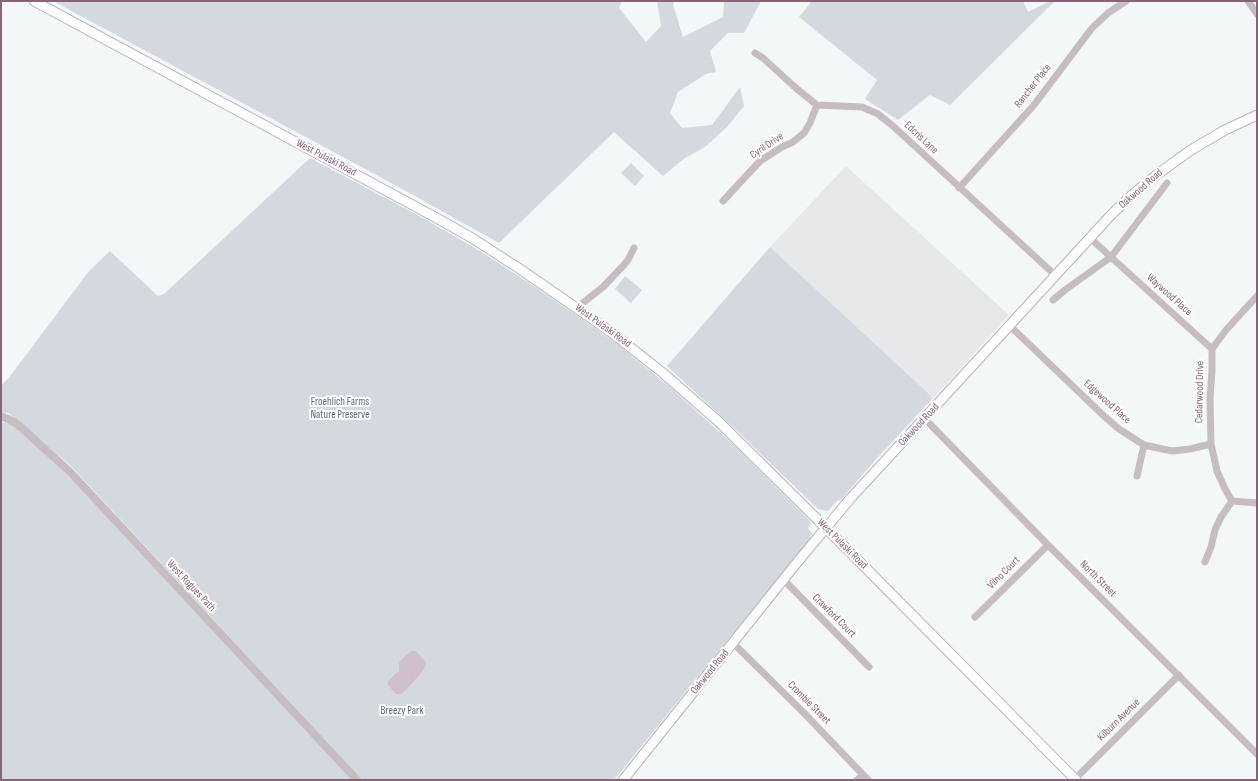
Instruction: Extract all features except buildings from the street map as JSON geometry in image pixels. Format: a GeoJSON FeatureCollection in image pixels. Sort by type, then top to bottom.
{"type":"FeatureCollection","features":[{"type":"Feature","properties":{"kind":"main road","name":"West Pulaski Road"},"geometry":{"type":"LineString","coordinates":[[34,1],[472,238],[578,308],[650,362],[719,422],[1075,780]]}},
{"type":"Feature","properties":{"kind":"main road","name":"Oakwood Road"},"geometry":{"type":"LineString","coordinates":[[623,780],[850,499],[1090,238],[1133,194],[1158,173],[1206,141],[1257,115]]}},
{"type":"Feature","properties":{"kind":"street","name":"Rancher Place"},"geometry":{"type":"LineString","coordinates":[[959,188],[1034,105],[1092,28],[1108,13],[1126,1]]}},
{"type":"Feature","properties":{"kind":"street"},"geometry":{"type":"LineString","coordinates":[[1248,1],[1257,14]]}},
{"type":"Feature","properties":{"kind":"street"},"geometry":{"type":"LineString","coordinates":[[755,53],[763,58],[818,105]]}},
{"type":"Feature","properties":{"kind":"street","name":"Edcris Lane"},"geometry":{"type":"LineString","coordinates":[[818,105],[862,107],[878,114],[893,126],[1055,275]]}},
{"type":"Feature","properties":{"kind":"street","name":"Cyril Drive"},"geometry":{"type":"LineString","coordinates":[[723,201],[760,162],[782,147],[793,142],[804,133],[818,105]]}},
{"type":"Feature","properties":{"kind":"street","name":"Oakwood Road"},"geometry":{"type":"LineString","coordinates":[[1053,300],[1111,258],[1167,183]]}},
{"type":"Feature","properties":{"kind":"street","name":"Waywood Place"},"geometry":{"type":"LineString","coordinates":[[1090,238],[1212,349]]}},
{"type":"Feature","properties":{"kind":"street"},"geometry":{"type":"LineString","coordinates":[[578,308],[603,287],[622,267],[628,260],[634,248]]}},
{"type":"Feature","properties":{"kind":"street","name":"Cedarwood Drive"},"geometry":{"type":"LineString","coordinates":[[1232,500],[1217,471],[1211,444],[1210,398],[1212,349],[1226,330],[1257,296]]}},
{"type":"Feature","properties":{"kind":"street","name":"Edgewood Place"},"geometry":{"type":"LineString","coordinates":[[1009,325],[1118,429],[1144,446],[1172,451],[1190,449],[1211,444]]}},
{"type":"Feature","properties":{"kind":"street","name":"West Rogues Path"},"geometry":{"type":"LineString","coordinates":[[1,416],[14,422],[23,429],[71,473],[357,780]]}},
{"type":"Feature","properties":{"kind":"street","name":"North Street"},"geometry":{"type":"LineString","coordinates":[[925,419],[1048,545],[1257,754]]}},
{"type":"Feature","properties":{"kind":"street"},"geometry":{"type":"LineString","coordinates":[[1137,476],[1144,446]]}},
{"type":"Feature","properties":{"kind":"street"},"geometry":{"type":"LineString","coordinates":[[1205,562],[1212,547],[1215,530],[1232,500],[1257,503]]}},
{"type":"Feature","properties":{"kind":"street","name":"Vilno Court"},"geometry":{"type":"LineString","coordinates":[[975,618],[1048,545]]}},
{"type":"Feature","properties":{"kind":"street","name":"Crawford Court"},"geometry":{"type":"LineString","coordinates":[[784,580],[869,667]]}},
{"type":"Feature","properties":{"kind":"street","name":"Crombie Street"},"geometry":{"type":"LineString","coordinates":[[733,643],[803,712],[865,777]]}},
{"type":"Feature","properties":{"kind":"street","name":"Kilburn Avenue"},"geometry":{"type":"LineString","coordinates":[[1075,780],[1179,675]]}},
{"type":"Feature","properties":{"kind":"street"},"geometry":{"type":"LineString","coordinates":[[857,780],[865,777]]}},
{"type":"Feature","properties":{"kind":"shaded area"},"geometry":{"type":"Polygon","coordinates":[[[846,166],[1009,315],[932,400],[770,247],[846,166]]]}},
{"type":"Feature","properties":{"kind":"shaded area"},"geometry":{"type":"Polygon","coordinates":[[[412,651],[416,651],[426,664],[423,671],[406,690],[401,694],[396,694],[388,685],[388,681],[399,671],[400,661],[412,651]]]}},
{"type":"Feature","properties":{"kind":"green space"},"geometry":{"type":"Polygon","coordinates":[[[53,1],[622,1],[619,8],[646,42],[661,26],[657,1],[674,1],[673,5],[683,37],[723,17],[724,1],[761,1],[744,33],[728,33],[710,51],[716,72],[706,74],[678,92],[670,113],[682,128],[712,125],[740,87],[744,106],[727,127],[705,147],[685,158],[663,176],[614,132],[499,243],[406,191],[53,1]]]}},
{"type":"Feature","properties":{"kind":"green space"},"geometry":{"type":"Polygon","coordinates":[[[812,1],[1023,1],[1028,12],[1050,1],[1055,1],[950,105],[930,95],[898,120],[865,99],[877,80],[799,17],[812,1]]]}},
{"type":"Feature","properties":{"kind":"green space","name":"Froehlich Farms Nature Preserve"},"geometry":{"type":"Polygon","coordinates":[[[310,158],[423,218],[480,251],[615,342],[670,387],[736,447],[810,521],[811,524],[808,528],[812,534],[809,540],[614,780],[362,780],[71,466],[8,413],[1,412],[1,385],[8,379],[89,271],[110,251],[158,296],[164,294],[310,158]]]}},
{"type":"Feature","properties":{"kind":"green space"},"geometry":{"type":"Polygon","coordinates":[[[631,163],[644,176],[635,186],[621,173],[631,163]]]}},
{"type":"Feature","properties":{"kind":"green space"},"geometry":{"type":"Polygon","coordinates":[[[770,247],[931,396],[930,397],[932,399],[878,457],[840,501],[838,500],[829,510],[826,511],[818,509],[667,366],[770,247]]]}},
{"type":"Feature","properties":{"kind":"green space"},"geometry":{"type":"Polygon","coordinates":[[[625,276],[642,290],[631,303],[615,289],[625,276]]]}},
{"type":"Feature","properties":{"kind":"green space"},"geometry":{"type":"Polygon","coordinates":[[[1,422],[10,424],[25,435],[74,482],[352,780],[1,780],[1,422]]]}},
{"type":"Feature","properties":{"kind":"park label","name":"Breezy Park"},"geometry":{"type":"Point","coordinates":[402,711]}}]}
